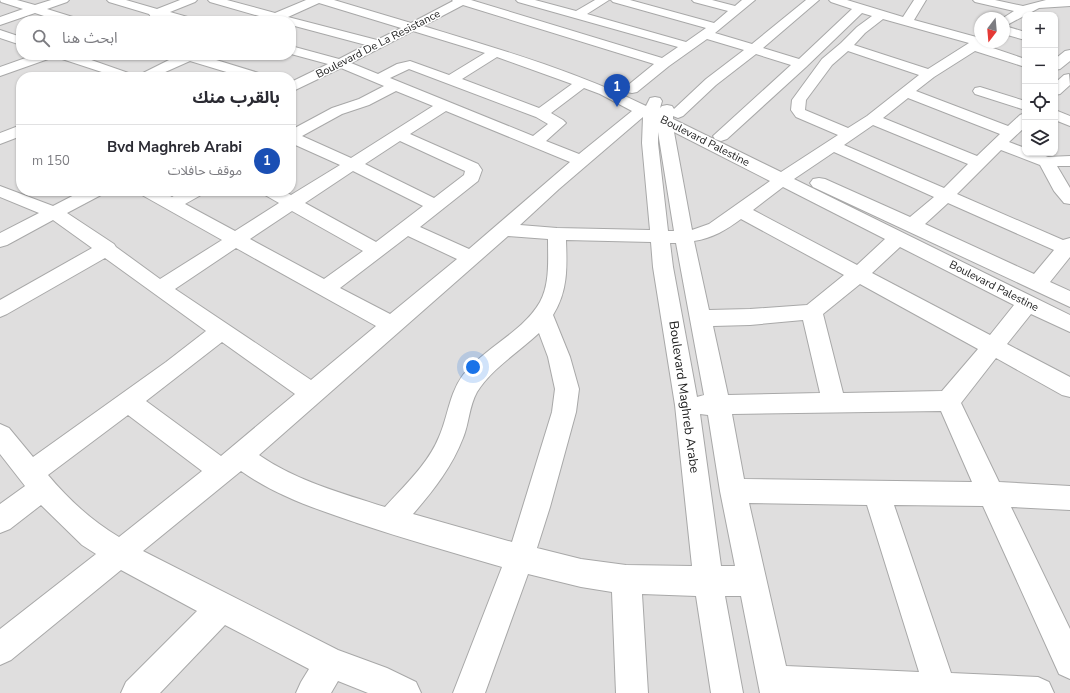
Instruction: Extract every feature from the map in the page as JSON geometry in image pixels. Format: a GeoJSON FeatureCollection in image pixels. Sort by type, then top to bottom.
{"type":"FeatureCollection","features":[{"type":"Feature","properties":{"kind":"street"},"geometry":{"type":"LineString","coordinates":[[5,0],[55,16]]}},
{"type":"Feature","properties":{"kind":"street"},"geometry":{"type":"LineString","coordinates":[[0,21],[63,0]]}},
{"type":"Feature","properties":{"kind":"street"},"geometry":{"type":"LineString","coordinates":[[113,0],[169,16]]}},
{"type":"Feature","properties":{"kind":"street"},"geometry":{"type":"LineString","coordinates":[[150,16],[191,0]]}},
{"type":"Feature","properties":{"kind":"street"},"geometry":{"type":"LineString","coordinates":[[214,0],[263,16]]}},
{"type":"Feature","properties":{"kind":"street"},"geometry":{"type":"LineString","coordinates":[[279,16],[316,0]]}},
{"type":"Feature","properties":{"kind":"street","name":"Boulevard Palestine"},"geometry":{"type":"LineString","coordinates":[[322,0],[418,23],[632,89],[660,111],[787,175],[1032,293],[1070,324]]}},
{"type":"Feature","properties":{"kind":"street","name":"Boulevard Palestine"},"geometry":{"type":"LineString","coordinates":[[355,0],[660,111],[721,136],[787,175]]}},
{"type":"Feature","properties":{"kind":"street"},"geometry":{"type":"LineString","coordinates":[[462,0],[664,63]]}},
{"type":"Feature","properties":{"kind":"street","name":"Boulevard De La Resistance"},"geometry":{"type":"LineString","coordinates":[[296,85],[462,0]]}},
{"type":"Feature","properties":{"kind":"street"},"geometry":{"type":"LineString","coordinates":[[522,0],[688,46]]}},
{"type":"Feature","properties":{"kind":"street"},"geometry":{"type":"LineString","coordinates":[[578,15],[602,0]]}},
{"type":"Feature","properties":{"kind":"street"},"geometry":{"type":"LineString","coordinates":[[618,0],[711,31],[754,49],[801,64]]}},
{"type":"Feature","properties":{"kind":"street"},"geometry":{"type":"LineString","coordinates":[[698,0],[737,10]]}},
{"type":"Feature","properties":{"kind":"street"},"geometry":{"type":"LineString","coordinates":[[632,89],[664,63],[711,31],[749,0]]}},
{"type":"Feature","properties":{"kind":"street"},"geometry":{"type":"LineString","coordinates":[[0,649],[231,463],[504,230],[581,162],[660,111],[711,82],[754,49],[813,0]]}},
{"type":"Feature","properties":{"kind":"street"},"geometry":{"type":"LineString","coordinates":[[835,0],[974,42]]}},
{"type":"Feature","properties":{"kind":"street"},"geometry":{"type":"LineString","coordinates":[[907,21],[920,0]]}},
{"type":"Feature","properties":{"kind":"street"},"geometry":{"type":"LineString","coordinates":[[979,0],[1024,10]]}},
{"type":"Feature","properties":{"kind":"street"},"geometry":{"type":"LineString","coordinates":[[1010,19],[1034,2],[1070,2]]}},
{"type":"Feature","properties":{"kind":"street"},"geometry":{"type":"LineString","coordinates":[[721,136],[801,64],[860,8]]}},
{"type":"Feature","properties":{"kind":"street"},"geometry":{"type":"LineString","coordinates":[[850,134],[801,114],[798,110],[800,100],[820,70],[835,54],[881,15]]}},
{"type":"Feature","properties":{"kind":"street"},"geometry":{"type":"LineString","coordinates":[[296,23],[378,44]]}},
{"type":"Feature","properties":{"kind":"street"},"geometry":{"type":"LineString","coordinates":[[1010,32],[1022,35]]}},
{"type":"Feature","properties":{"kind":"street"},"geometry":{"type":"LineString","coordinates":[[0,34],[16,39]]}},
{"type":"Feature","properties":{"kind":"street"},"geometry":{"type":"LineString","coordinates":[[504,230],[557,234],[684,237],[710,231],[763,195],[787,175],[834,146],[872,119],[928,74],[974,45]]}},
{"type":"Feature","properties":{"kind":"street"},"geometry":{"type":"LineString","coordinates":[[846,46],[928,74]]}},
{"type":"Feature","properties":{"kind":"street"},"geometry":{"type":"LineString","coordinates":[[990,48],[1022,62]]}},
{"type":"Feature","properties":{"kind":"street"},"geometry":{"type":"LineString","coordinates":[[296,51],[340,63],[378,80],[535,142],[581,162]]}},
{"type":"Feature","properties":{"kind":"street"},"geometry":{"type":"LineString","coordinates":[[1058,63],[1068,51]]}},
{"type":"Feature","properties":{"kind":"street"},"geometry":{"type":"LineString","coordinates":[[451,80],[496,52]]}},
{"type":"Feature","properties":{"kind":"street"},"geometry":{"type":"LineString","coordinates":[[0,72],[32,60]]}},
{"type":"Feature","properties":{"kind":"street"},"geometry":{"type":"LineString","coordinates":[[79,60],[116,72]]}},
{"type":"Feature","properties":{"kind":"street"},"geometry":{"type":"LineString","coordinates":[[153,72],[179,60]]}},
{"type":"Feature","properties":{"kind":"street"},"geometry":{"type":"LineString","coordinates":[[204,60],[242,72]]}},
{"type":"Feature","properties":{"kind":"street"},"geometry":{"type":"LineString","coordinates":[[378,80],[402,67],[410,66],[490,94],[541,114],[558,123],[535,142]]}},
{"type":"Feature","properties":{"kind":"street"},"geometry":{"type":"LineString","coordinates":[[1058,74],[1069,78],[1058,88]]}},
{"type":"Feature","properties":{"kind":"street"},"geometry":{"type":"LineString","coordinates":[[0,77],[14,81]]}},
{"type":"Feature","properties":{"kind":"street"},"geometry":{"type":"LineString","coordinates":[[541,114],[583,82]]}},
{"type":"Feature","properties":{"kind":"street"},"geometry":{"type":"LineString","coordinates":[[296,134],[337,110],[364,102],[395,86]]}},
{"type":"Feature","properties":{"kind":"street"},"geometry":{"type":"LineString","coordinates":[[980,91],[1022,105]]}},
{"type":"Feature","properties":{"kind":"street"},"geometry":{"type":"LineString","coordinates":[[906,92],[1005,138],[1046,162],[1060,187],[1070,198]]}},
{"type":"Feature","properties":{"kind":"street"},"geometry":{"type":"LineString","coordinates":[[461,113],[490,94]]}},
{"type":"Feature","properties":{"kind":"street"},"geometry":{"type":"LineString","coordinates":[[160,289],[292,202],[400,136],[444,106]]}},
{"type":"Feature","properties":{"kind":"street","name":"Boulevard Maghreb Arabe"},"geometry":{"type":"LineString","coordinates":[[660,111],[650,143],[663,267],[687,405],[708,581],[727,693]]}},
{"type":"Feature","properties":{"kind":"street","name":"Boulevard Maghreb Arabe"},"geometry":{"type":"LineString","coordinates":[[660,111],[718,405],[733,491],[775,688]]}},
{"type":"Feature","properties":{"kind":"street"},"geometry":{"type":"LineString","coordinates":[[1058,116],[1070,121]]}},
{"type":"Feature","properties":{"kind":"street"},"geometry":{"type":"LineString","coordinates":[[872,119],[979,163]]}},
{"type":"Feature","properties":{"kind":"street"},"geometry":{"type":"LineString","coordinates":[[700,318],[750,317],[812,312],[858,275],[946,195],[1023,120]]}},
{"type":"Feature","properties":{"kind":"street"},"geometry":{"type":"LineString","coordinates":[[0,127],[16,132]]}},
{"type":"Feature","properties":{"kind":"street"},"geometry":{"type":"LineString","coordinates":[[0,139],[16,134]]}},
{"type":"Feature","properties":{"kind":"street"},"geometry":{"type":"LineString","coordinates":[[326,288],[377,251],[472,177],[474,170],[400,136]]}},
{"type":"Feature","properties":{"kind":"street"},"geometry":{"type":"LineString","coordinates":[[296,139],[354,164],[436,206]]}},
{"type":"Feature","properties":{"kind":"street"},"geometry":{"type":"LineString","coordinates":[[834,146],[1069,248],[1032,293],[948,402]]}},
{"type":"Feature","properties":{"kind":"street"},"geometry":{"type":"LineString","coordinates":[[1046,162],[1070,160]]}},
{"type":"Feature","properties":{"kind":"street"},"geometry":{"type":"LineString","coordinates":[[0,191],[54,213],[71,223],[107,248],[160,289],[312,393]]}},
{"type":"Feature","properties":{"kind":"street"},"geometry":{"type":"LineString","coordinates":[[0,241],[86,196]]}},
{"type":"Feature","properties":{"kind":"street"},"geometry":{"type":"LineString","coordinates":[[157,196],[392,325]]}},
{"type":"Feature","properties":{"kind":"street"},"geometry":{"type":"LineString","coordinates":[[172,204],[186,196]]}},
{"type":"Feature","properties":{"kind":"street"},"geometry":{"type":"LineString","coordinates":[[281,196],[377,251]]}},
{"type":"Feature","properties":{"kind":"street"},"geometry":{"type":"LineString","coordinates":[[740,211],[1070,388]]}},
{"type":"Feature","properties":{"kind":"street"},"geometry":{"type":"LineString","coordinates":[[407,228],[471,258]]}},
{"type":"Feature","properties":{"kind":"street"},"geometry":{"type":"LineString","coordinates":[[390,521],[416,492],[436,464],[451,439],[467,390],[473,380],[543,316],[552,299],[556,284],[557,234]]}},
{"type":"Feature","properties":{"kind":"street"},"geometry":{"type":"LineString","coordinates":[[0,309],[107,248]]}},
{"type":"Feature","properties":{"kind":"street","name":"Boulevard Palestine"},"geometry":{"type":"LineString","coordinates":[[1032,293],[1070,300]]}},
{"type":"Feature","properties":{"kind":"street"},"geometry":{"type":"LineString","coordinates":[[812,312],[834,403]]}},
{"type":"Feature","properties":{"kind":"street"},"geometry":{"type":"LineString","coordinates":[[469,693],[520,558],[537,508],[564,412],[567,389],[559,357],[543,316]]}},
{"type":"Feature","properties":{"kind":"street"},"geometry":{"type":"LineString","coordinates":[[0,520],[37,481],[129,402],[222,330]]}},
{"type":"Feature","properties":{"kind":"street"},"geometry":{"type":"LineString","coordinates":[[129,402],[231,463],[267,476],[312,496],[390,521],[520,558],[581,573],[626,579],[752,581]]}},
{"type":"Feature","properties":{"kind":"street"},"geometry":{"type":"LineString","coordinates":[[687,405],[948,402]]}},
{"type":"Feature","properties":{"kind":"street"},"geometry":{"type":"LineString","coordinates":[[948,402],[1070,663]]}},
{"type":"Feature","properties":{"kind":"street"},"geometry":{"type":"LineString","coordinates":[[0,435],[37,481],[67,513],[92,536],[148,570],[221,608],[331,663],[387,684],[405,693]]}},
{"type":"Feature","properties":{"kind":"street"},"geometry":{"type":"LineString","coordinates":[[733,491],[991,494],[1070,498]]}},
{"type":"Feature","properties":{"kind":"street"},"geometry":{"type":"LineString","coordinates":[[877,493],[941,690]]}},
{"type":"Feature","properties":{"kind":"street"},"geometry":{"type":"LineString","coordinates":[[626,579],[632,665],[632,693]]}},
{"type":"Feature","properties":{"kind":"street"},"geometry":{"type":"LineString","coordinates":[[137,693],[221,608]]}},
{"type":"Feature","properties":{"kind":"street"},"geometry":{"type":"LineString","coordinates":[[312,693],[331,663]]}},
{"type":"Feature","properties":{"kind":"street"},"geometry":{"type":"LineString","coordinates":[[775,688],[1038,693]]}},
{"type":"Feature","properties":{"kind":"shaded area"},"geometry":{"type":"Polygon","coordinates":[[[0,0],[1070,0],[1070,693],[0,693],[0,0]]]}},
{"type":"Feature","properties":{"kind":"place","name":"Bvd Maghreb Arabi"},"geometry":{"type":"Point","coordinates":[617,107]}}]}
